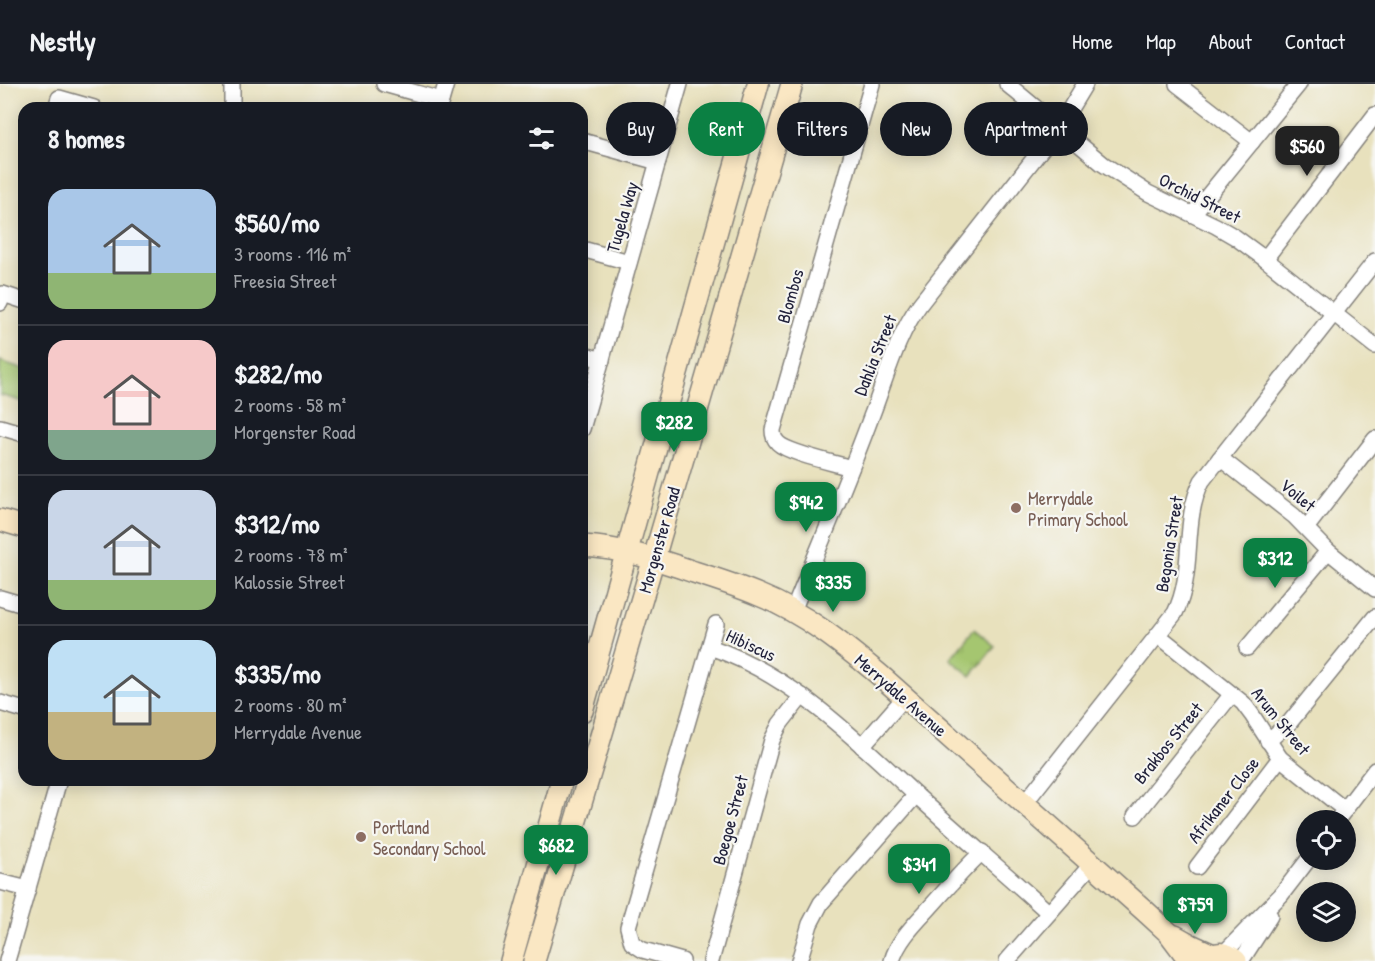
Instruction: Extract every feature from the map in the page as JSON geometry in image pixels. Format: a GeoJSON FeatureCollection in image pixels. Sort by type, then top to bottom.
{"type":"FeatureCollection","features":[{"type":"Feature","properties":{"kind":"main road","name":"Morgenster Road"},"geometry":{"type":"LineString","coordinates":[[588,689],[758,84]]}},
{"type":"Feature","properties":{"kind":"main road","name":"Morgenster Road"},"geometry":{"type":"LineString","coordinates":[[588,780],[792,84]]}},
{"type":"Feature","properties":{"kind":"main road"},"geometry":{"type":"LineString","coordinates":[[0,520],[18,525]]}},
{"type":"Feature","properties":{"kind":"main road","name":"Merrydale Avenue"},"geometry":{"type":"LineString","coordinates":[[588,547],[626,551],[654,558],[749,591],[793,611],[843,644],[1169,933],[1190,961]]}},
{"type":"Feature","properties":{"kind":"main road"},"geometry":{"type":"LineString","coordinates":[[511,961],[560,786]]}},
{"type":"Feature","properties":{"kind":"main road","name":"Morgenster Road"},"geometry":{"type":"LineString","coordinates":[[534,961],[586,786]]}},
{"type":"Feature","properties":{"kind":"main road","name":"Merrydale Avenue"},"geometry":{"type":"LineString","coordinates":[[1169,933],[1191,945],[1224,958]]}},
{"type":"Feature","properties":{"kind":"street"},"geometry":{"type":"LineString","coordinates":[[232,84],[232,102]]}},
{"type":"Feature","properties":{"kind":"street"},"geometry":{"type":"LineString","coordinates":[[384,84],[434,102]]}},
{"type":"Feature","properties":{"kind":"street"},"geometry":{"type":"LineString","coordinates":[[441,102],[446,84]]}},
{"type":"Feature","properties":{"kind":"street","name":"Tugela Way"},"geometry":{"type":"LineString","coordinates":[[588,408],[680,84]]}},
{"type":"Feature","properties":{"kind":"street","name":"Blombos"},"geometry":{"type":"LineString","coordinates":[[851,468],[786,449],[776,442],[773,430],[872,84]]}},
{"type":"Feature","properties":{"kind":"street","name":"Orchid Street"},"geometry":{"type":"LineString","coordinates":[[1007,84],[1029,102]]}},
{"type":"Feature","properties":{"kind":"street","name":"Dahlia Street"},"geometry":{"type":"LineString","coordinates":[[1074,102],[1085,84]]}},
{"type":"Feature","properties":{"kind":"street"},"geometry":{"type":"LineString","coordinates":[[1193,214],[1299,84]]}},
{"type":"Feature","properties":{"kind":"street"},"geometry":{"type":"LineString","coordinates":[[1182,86],[1252,142]]}},
{"type":"Feature","properties":{"kind":"street"},"geometry":{"type":"LineString","coordinates":[[58,102],[59,98],[73,102]]}},
{"type":"Feature","properties":{"kind":"street"},"geometry":{"type":"LineString","coordinates":[[1265,259],[1375,115]]}},
{"type":"Feature","properties":{"kind":"street"},"geometry":{"type":"LineString","coordinates":[[588,143],[658,162]]}},
{"type":"Feature","properties":{"kind":"street","name":"Orchid Street"},"geometry":{"type":"LineString","coordinates":[[1088,151],[1132,183],[1235,237],[1375,346]]}},
{"type":"Feature","properties":{"kind":"street","name":"Dahlia Street"},"geometry":{"type":"LineString","coordinates":[[793,611],[871,418],[898,343],[913,314],[1036,156]]}},
{"type":"Feature","properties":{"kind":"street"},"geometry":{"type":"LineString","coordinates":[[588,251],[629,262]]}},
{"type":"Feature","properties":{"kind":"street","name":"Begonia Street"},"geometry":{"type":"LineString","coordinates":[[1024,804],[1175,613],[1185,586],[1193,500],[1202,481],[1375,261]]}},
{"type":"Feature","properties":{"kind":"street"},"geometry":{"type":"LineString","coordinates":[[0,303],[3,294],[18,299]]}},
{"type":"Feature","properties":{"kind":"street"},"geometry":{"type":"LineString","coordinates":[[588,356],[602,360]]}},
{"type":"Feature","properties":{"kind":"street"},"geometry":{"type":"LineString","coordinates":[[0,427],[18,432]]}},
{"type":"Feature","properties":{"kind":"street"},"geometry":{"type":"LineString","coordinates":[[1306,527],[1375,439]]}},
{"type":"Feature","properties":{"kind":"street","name":"Voilet"},"geometry":{"type":"LineString","coordinates":[[1220,458],[1294,516],[1328,551],[1375,589]]}},
{"type":"Feature","properties":{"kind":"street"},"geometry":{"type":"LineString","coordinates":[[1247,648],[1328,551]]}},
{"type":"Feature","properties":{"kind":"street"},"geometry":{"type":"LineString","coordinates":[[0,598],[18,603]]}},
{"type":"Feature","properties":{"kind":"street"},"geometry":{"type":"LineString","coordinates":[[1268,741],[1290,723],[1375,617]]}},
{"type":"Feature","properties":{"kind":"street"},"geometry":{"type":"LineString","coordinates":[[710,647],[716,624]]}},
{"type":"Feature","properties":{"kind":"street","name":"Arum Street"},"geometry":{"type":"LineString","coordinates":[[1158,635],[1243,703],[1280,758],[1336,810]]}},
{"type":"Feature","properties":{"kind":"street","name":"Hibiscus"},"geometry":{"type":"LineString","coordinates":[[682,961],[643,950],[632,943],[628,927],[710,647],[762,670],[802,696],[862,746],[1049,913]]}},
{"type":"Feature","properties":{"kind":"street","name":"Brakbos Street"},"geometry":{"type":"LineString","coordinates":[[1135,816],[1232,694]]}},
{"type":"Feature","properties":{"kind":"street","name":"Boegoe Street"},"geometry":{"type":"LineString","coordinates":[[711,961],[772,740],[780,724],[802,696]]}},
{"type":"Feature","properties":{"kind":"street"},"geometry":{"type":"LineString","coordinates":[[862,746],[904,698]]}},
{"type":"Feature","properties":{"kind":"street"},"geometry":{"type":"LineString","coordinates":[[0,703],[18,708]]}},
{"type":"Feature","properties":{"kind":"street","name":"Afrikaner Close"},"geometry":{"type":"LineString","coordinates":[[1197,867],[1280,758]]}},
{"type":"Feature","properties":{"kind":"street"},"geometry":{"type":"LineString","coordinates":[[1345,810],[1375,770]]}},
{"type":"Feature","properties":{"kind":"street"},"geometry":{"type":"LineString","coordinates":[[7,961],[57,786]]}},
{"type":"Feature","properties":{"kind":"street"},"geometry":{"type":"LineString","coordinates":[[799,961],[810,924],[821,903],[916,795]]}},
{"type":"Feature","properties":{"kind":"street"},"geometry":{"type":"LineString","coordinates":[[892,961],[897,949],[911,930],[959,874],[982,852]]}},
{"type":"Feature","properties":{"kind":"street"},"geometry":{"type":"LineString","coordinates":[[1007,961],[1092,864]]}},
{"type":"Feature","properties":{"kind":"street"},"geometry":{"type":"LineString","coordinates":[[1224,958],[1281,895],[1300,870]]}},
{"type":"Feature","properties":{"kind":"street"},"geometry":{"type":"LineString","coordinates":[[0,882],[28,889]]}},
{"type":"Feature","properties":{"kind":"green space"},"geometry":{"type":"Polygon","coordinates":[[[0,361],[18,367],[18,400],[0,395],[0,361]]]}},
{"type":"Feature","properties":{"kind":"green space"},"geometry":{"type":"Polygon","coordinates":[[[974,629],[995,646],[971,676],[950,659],[974,629]]]}},
{"type":"Feature","properties":{"kind":"place","name":"Merrydale Primary School"},"geometry":{"type":"Point","coordinates":[1016,508]}},
{"type":"Feature","properties":{"kind":"place","name":"Portland Secondary School"},"geometry":{"type":"Point","coordinates":[361,837]}}]}
